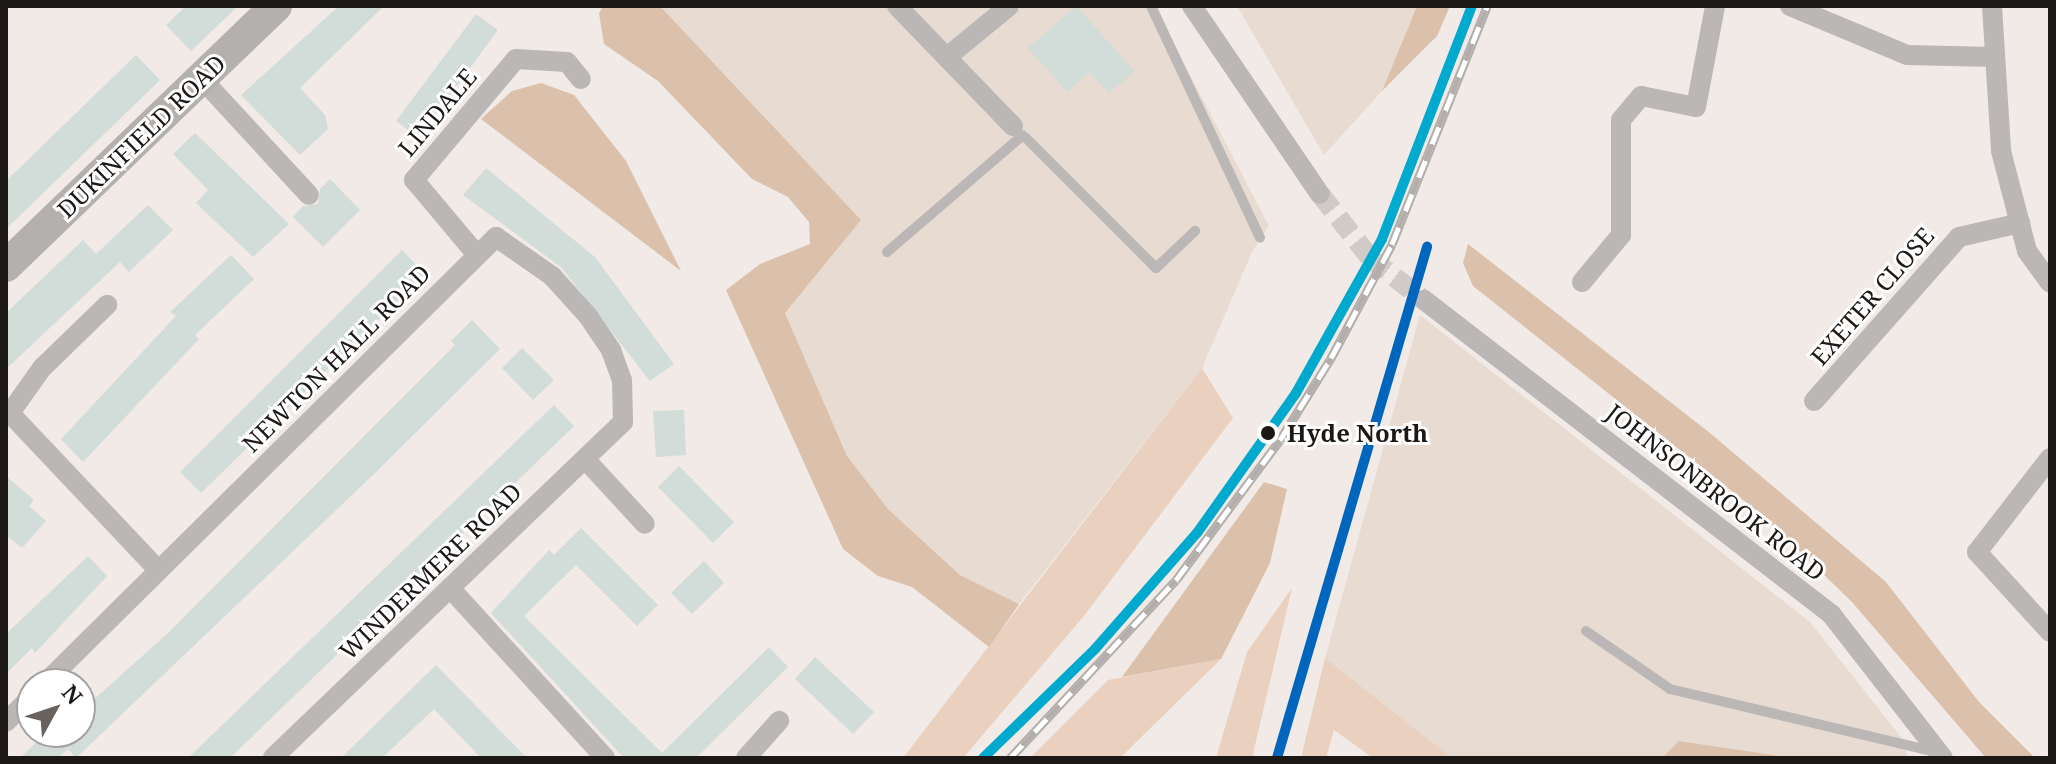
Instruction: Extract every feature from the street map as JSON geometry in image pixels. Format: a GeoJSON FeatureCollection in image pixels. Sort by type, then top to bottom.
{"type":"FeatureCollection","features":[{"type":"Feature","properties":{"kind":"main road","name":"DUKINFIELD ROAD"},"geometry":{"type":"LineString","coordinates":[[6,266],[276,6]]}},
{"type":"Feature","properties":{"kind":"street"},"geometry":{"type":"LineString","coordinates":[[897,6],[1019,132]]}},
{"type":"Feature","properties":{"kind":"street"},"geometry":{"type":"LineString","coordinates":[[947,57],[1009,6]]}},
{"type":"Feature","properties":{"kind":"street"},"geometry":{"type":"LineString","coordinates":[[1192,6],[1320,194]]}},
{"type":"Feature","properties":{"kind":"street"},"geometry":{"type":"LineString","coordinates":[[1582,282],[1621,235],[1621,120],[1641,96],[1696,107],[1715,6]]}},
{"type":"Feature","properties":{"kind":"street"},"geometry":{"type":"LineString","coordinates":[[1790,6],[1907,55],[1995,57]]}},
{"type":"Feature","properties":{"kind":"street"},"geometry":{"type":"LineString","coordinates":[[1992,6],[2001,151],[2027,251],[2050,283]]}},
{"type":"Feature","properties":{"kind":"street","name":"LINDALE"},"geometry":{"type":"LineString","coordinates":[[477,255],[414,180],[516,59],[567,62],[581,79]]}},
{"type":"Feature","properties":{"kind":"street"},"geometry":{"type":"LineString","coordinates":[[201,78],[309,195]]}},
{"type":"Feature","properties":{"kind":"street","name":"EXETER CLOSE"},"geometry":{"type":"LineString","coordinates":[[1814,401],[1959,237],[2020,223]]}},
{"type":"Feature","properties":{"kind":"street","name":"NEWTON HALL ROAD"},"geometry":{"type":"LineString","coordinates":[[60,668],[496,237],[552,276],[588,316],[611,350],[622,380],[623,422]]}},
{"type":"Feature","properties":{"kind":"street","name":"JOHNSONBROOK ROAD"},"geometry":{"type":"LineString","coordinates":[[1424,300],[1831,614],[1940,755]]}},
{"type":"Feature","properties":{"kind":"street"},"geometry":{"type":"LineString","coordinates":[[107,305],[42,368],[8,411],[158,570]]}},
{"type":"Feature","properties":{"kind":"street","name":"WINDERMERE ROAD"},"geometry":{"type":"LineString","coordinates":[[273,758],[623,422]]}},
{"type":"Feature","properties":{"kind":"street"},"geometry":{"type":"LineString","coordinates":[[2050,458],[1977,552],[2050,632]]}},
{"type":"Feature","properties":{"kind":"street"},"geometry":{"type":"LineString","coordinates":[[585,459],[645,524]]}},
{"type":"Feature","properties":{"kind":"street"},"geometry":{"type":"LineString","coordinates":[[450,588],[605,758]]}},
{"type":"Feature","properties":{"kind":"street"},"geometry":{"type":"LineString","coordinates":[[746,758],[779,721]]}},
{"type":"Feature","properties":{"kind":"lane"},"geometry":{"type":"LineString","coordinates":[[1151,6],[1260,238]]}},
{"type":"Feature","properties":{"kind":"lane"},"geometry":{"type":"LineString","coordinates":[[887,252],[1019,132],[1156,268],[1195,231]]}},
{"type":"Feature","properties":{"kind":"lane"},"geometry":{"type":"LineString","coordinates":[[1586,631],[1670,689],[1940,755]]}},
{"type":"Feature","properties":{"kind":"shaded area"},"geometry":{"type":"Polygon","coordinates":[[[603,6],[660,6],[861,220],[785,313],[847,456],[888,509],[960,575],[1019,604],[989,647],[912,587],[878,576],[843,549],[726,290],[760,264],[810,244],[809,222],[788,197],[752,179],[658,81],[604,44],[599,13],[603,6]]]}},
{"type":"Feature","properties":{"kind":"shaded area"},"geometry":{"type":"Polygon","coordinates":[[[660,6],[1154,6],[1269,226],[1252,252],[1202,368],[1019,604],[960,575],[888,509],[847,456],[785,313],[861,220],[660,6]]]}},
{"type":"Feature","properties":{"kind":"shaded area"},"geometry":{"type":"Polygon","coordinates":[[[1237,6],[1417,6],[1382,91],[1324,155],[1237,6]]]}},
{"type":"Feature","properties":{"kind":"shaded area"},"geometry":{"type":"Polygon","coordinates":[[[1417,6],[1450,6],[1437,36],[1382,91],[1417,6]]]}},
{"type":"Feature","properties":{"kind":"shaded area"},"geometry":{"type":"Polygon","coordinates":[[[541,83],[574,95],[626,161],[681,271],[481,119],[512,91],[541,83]]]}},
{"type":"Feature","properties":{"kind":"shaded area"},"geometry":{"type":"Polygon","coordinates":[[[1468,244],[1710,433],[1886,582],[1979,702],[2035,758],[1986,758],[1852,602],[1762,515],[1473,286],[1463,263],[1468,244]]]}},
{"type":"Feature","properties":{"kind":"shaded area"},"geometry":{"type":"Polygon","coordinates":[[[1420,315],[1810,622],[1900,736],[1909,758],[1793,758],[1679,741],[1662,758],[1449,758],[1325,658],[1420,315]]]}},
{"type":"Feature","properties":{"kind":"shaded area"},"geometry":{"type":"Polygon","coordinates":[[[1202,368],[1233,418],[1084,616],[963,758],[903,758],[1202,368]]]}},
{"type":"Feature","properties":{"kind":"shaded area"},"geometry":{"type":"Polygon","coordinates":[[[1264,482],[1287,489],[1270,563],[1221,659],[1122,677],[1264,482]]]}},
{"type":"Feature","properties":{"kind":"shaded area"},"geometry":{"type":"Polygon","coordinates":[[[1292,588],[1252,758],[1216,758],[1247,652],[1292,588]]]}},
{"type":"Feature","properties":{"kind":"shaded area"},"geometry":{"type":"Polygon","coordinates":[[[1325,658],[1449,758],[1373,758],[1334,730],[1326,758],[1301,758],[1325,658]]]}},
{"type":"Feature","properties":{"kind":"shaded area"},"geometry":{"type":"Polygon","coordinates":[[[1221,659],[1120,758],[1030,758],[1108,680],[1221,659]]]}},
{"type":"Feature","properties":{"kind":"shaded area"},"geometry":{"type":"Polygon","coordinates":[[[1679,741],[1793,758],[1662,758],[1679,741]]]}},
{"type":"Feature","properties":{"kind":"building"},"geometry":{"type":"Polygon","coordinates":[[[186,6],[238,6],[191,51],[166,25],[186,6]]]}},
{"type":"Feature","properties":{"kind":"building"},"geometry":{"type":"Polygon","coordinates":[[[339,6],[384,6],[300,88],[325,115],[328,129],[300,155],[241,95],[339,6]]]}},
{"type":"Feature","properties":{"kind":"building"},"geometry":{"type":"Polygon","coordinates":[[[1076,6],[1135,71],[1109,93],[1089,72],[1067,92],[1028,48],[1076,6]]]}},
{"type":"Feature","properties":{"kind":"building"},"geometry":{"type":"Polygon","coordinates":[[[476,14],[498,30],[418,138],[396,121],[476,14]]]}},
{"type":"Feature","properties":{"kind":"building"},"geometry":{"type":"Polygon","coordinates":[[[136,55],[160,80],[6,229],[6,181],[136,55]]]}},
{"type":"Feature","properties":{"kind":"building"},"geometry":{"type":"Polygon","coordinates":[[[195,133],[289,224],[253,257],[196,203],[208,190],[173,154],[195,133]]]}},
{"type":"Feature","properties":{"kind":"building"},"geometry":{"type":"Polygon","coordinates":[[[486,168],[595,257],[674,364],[650,381],[561,267],[463,195],[486,168]]]}},
{"type":"Feature","properties":{"kind":"building"},"geometry":{"type":"Polygon","coordinates":[[[330,179],[360,210],[323,247],[293,217],[303,206],[318,204],[320,189],[330,179]]]}},
{"type":"Feature","properties":{"kind":"building"},"geometry":{"type":"Polygon","coordinates":[[[148,205],[173,230],[129,272],[120,262],[6,369],[6,313],[83,240],[96,254],[148,205]]]}},
{"type":"Feature","properties":{"kind":"building"},"geometry":{"type":"Polygon","coordinates":[[[402,250],[425,274],[201,493],[180,472],[402,250]]]}},
{"type":"Feature","properties":{"kind":"building"},"geometry":{"type":"Polygon","coordinates":[[[231,255],[254,279],[195,335],[199,339],[83,462],[61,439],[176,316],[170,312],[231,255]]]}},
{"type":"Feature","properties":{"kind":"building"},"geometry":{"type":"Polygon","coordinates":[[[472,320],[500,349],[373,475],[96,739],[96,698],[168,633],[455,345],[451,341],[472,320]]]}},
{"type":"Feature","properties":{"kind":"building"},"geometry":{"type":"Polygon","coordinates":[[[522,348],[554,380],[533,400],[502,368],[522,348]]]}},
{"type":"Feature","properties":{"kind":"building"},"geometry":{"type":"Polygon","coordinates":[[[554,405],[574,426],[230,758],[188,758],[554,405]]]}},
{"type":"Feature","properties":{"kind":"building"},"geometry":{"type":"Polygon","coordinates":[[[684,410],[686,455],[656,457],[653,411],[684,410]]]}},
{"type":"Feature","properties":{"kind":"building"},"geometry":{"type":"Polygon","coordinates":[[[679,466],[734,522],[713,543],[658,487],[679,466]]]}},
{"type":"Feature","properties":{"kind":"building"},"geometry":{"type":"Polygon","coordinates":[[[6,476],[34,500],[29,506],[46,521],[22,548],[6,535],[6,476]]]}},
{"type":"Feature","properties":{"kind":"building"},"geometry":{"type":"Polygon","coordinates":[[[581,528],[658,605],[637,626],[576,565],[524,616],[662,753],[769,647],[788,667],[696,758],[624,758],[491,613],[549,550],[554,555],[581,528]]]}},
{"type":"Feature","properties":{"kind":"building"},"geometry":{"type":"Polygon","coordinates":[[[88,556],[107,576],[35,653],[32,648],[6,674],[6,634],[88,556]]]}},
{"type":"Feature","properties":{"kind":"building"},"geometry":{"type":"Polygon","coordinates":[[[704,561],[724,583],[692,614],[671,593],[704,561]]]}},
{"type":"Feature","properties":{"kind":"building"},"geometry":{"type":"Polygon","coordinates":[[[815,657],[874,712],[853,734],[795,679],[815,657]]]}},
{"type":"Feature","properties":{"kind":"building"},"geometry":{"type":"Polygon","coordinates":[[[436,665],[527,758],[481,758],[434,709],[382,758],[341,758],[436,665]]]}},
{"type":"Feature","properties":{"kind":"building"},"geometry":{"type":"Polygon","coordinates":[[[30,748],[86,748],[76,758],[68,749],[58,758],[20,758],[30,748]]]}},
{"type":"Feature","properties":{"kind":"tunnel"},"geometry":{"type":"LineString","coordinates":[[1320,194],[1371,259],[1424,300]]}},
{"type":"Feature","properties":{"kind":"railway"},"geometry":{"type":"LineString","coordinates":[[983,758],[1095,649],[1197,533],[1296,393],[1382,239],[1472,6]]}},
{"type":"Feature","properties":{"kind":"railway"},"geometry":{"type":"LineString","coordinates":[[1010,758],[1176,580],[1280,440],[1331,358],[1392,244],[1487,6]]}},
{"type":"Feature","properties":{"kind":"transit line"},"geometry":{"type":"LineString","coordinates":[[983,758],[1095,649],[1197,533],[1296,393],[1382,239],[1472,6]]}},
{"type":"Feature","properties":{"kind":"transit line"},"geometry":{"type":"LineString","coordinates":[[1277,758],[1427,247]]}},
{"type":"Feature","properties":{"kind":"place","name":"Hyde North"},"geometry":{"type":"Point","coordinates":[1268,433]}}]}
